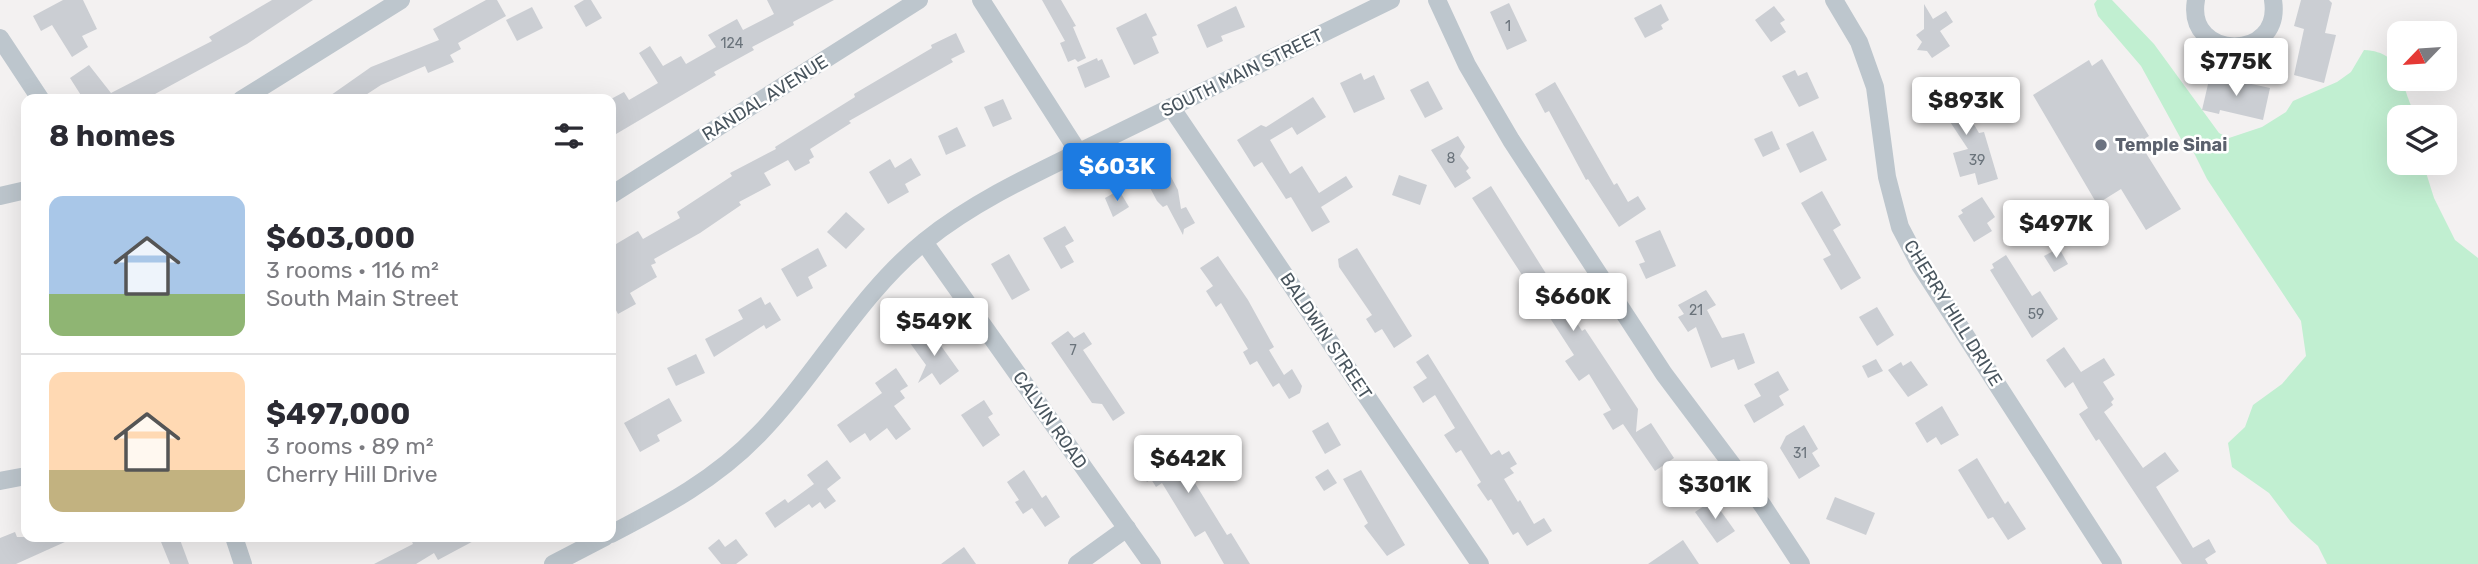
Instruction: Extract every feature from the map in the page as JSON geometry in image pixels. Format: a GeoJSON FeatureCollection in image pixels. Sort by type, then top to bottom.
{"type":"FeatureCollection","features":[{"type":"Feature","properties":{"kind":"street"},"geometry":{"type":"LineString","coordinates":[[251,94],[401,0]]}},
{"type":"Feature","properties":{"kind":"street","name":"RANDAL AVENUE"},"geometry":{"type":"LineString","coordinates":[[616,192],[919,0]]}},
{"type":"Feature","properties":{"kind":"street"},"geometry":{"type":"LineString","coordinates":[[981,0],[1079,152]]}},
{"type":"Feature","properties":{"kind":"street","name":"SOUTH MAIN STREET"},"geometry":{"type":"LineString","coordinates":[[616,531],[684,495],[740,453],[777,415],[883,282],[924,242],[984,201],[1391,0]]}},
{"type":"Feature","properties":{"kind":"street"},"geometry":{"type":"LineString","coordinates":[[1437,0],[1467,65],[1510,140],[1664,374],[1763,506],[1801,564]]}},
{"type":"Feature","properties":{"kind":"street","name":"CHERRY HILL DRIVE"},"geometry":{"type":"LineString","coordinates":[[1834,0],[1859,42],[1875,87],[1886,177],[1900,227],[1920,265],[2113,564]]}},
{"type":"Feature","properties":{"kind":"street"},"geometry":{"type":"LineString","coordinates":[[2196,0],[2196,18],[2201,30],[2210,39],[2235,48],[2248,45],[2268,29],[2273,17],[2273,0]]}},
{"type":"Feature","properties":{"kind":"street"},"geometry":{"type":"LineString","coordinates":[[0,38],[37,94]]}},
{"type":"Feature","properties":{"kind":"street","name":"BALDWIN STREET"},"geometry":{"type":"LineString","coordinates":[[1171,107],[1480,564]]}},
{"type":"Feature","properties":{"kind":"street"},"geometry":{"type":"LineString","coordinates":[[0,196],[21,191]]}},
{"type":"Feature","properties":{"kind":"street","name":"CALVIN ROAD"},"geometry":{"type":"LineString","coordinates":[[924,242],[1152,564]]}},
{"type":"Feature","properties":{"kind":"street"},"geometry":{"type":"LineString","coordinates":[[0,481],[21,476]]}},
{"type":"Feature","properties":{"kind":"street"},"geometry":{"type":"LineString","coordinates":[[1077,564],[1127,528]]}},
{"type":"Feature","properties":{"kind":"street"},"geometry":{"type":"LineString","coordinates":[[236,542],[243,564]]}},
{"type":"Feature","properties":{"kind":"street"},"geometry":{"type":"LineString","coordinates":[[553,564],[595,542]]}},
{"type":"Feature","properties":{"kind":"green space"},"geometry":{"type":"Polygon","coordinates":[[[2097,0],[2112,0],[2154,44],[2219,133],[2229,138],[2262,127],[2286,112],[2293,101],[2337,82],[2351,72],[2364,50],[2378,52],[2387,57],[2387,91],[2406,91],[2411,105],[2387,105],[2387,175],[2427,175],[2434,198],[2455,240],[2478,258],[2478,564],[2327,564],[2318,546],[2291,522],[2269,493],[2232,467],[2228,443],[2245,427],[2253,405],[2282,384],[2306,356],[2301,321],[2207,179],[2194,153],[2181,139],[2141,66],[2098,16],[2094,4],[2097,0]]]}},
{"type":"Feature","properties":{"kind":"building"},"geometry":{"type":"Polygon","coordinates":[[[63,0],[83,0],[97,29],[82,36],[88,47],[72,57],[52,25],[41,31],[33,16],[63,0]]]}},
{"type":"Feature","properties":{"kind":"building"},"geometry":{"type":"Polygon","coordinates":[[[272,0],[313,0],[247,44],[155,94],[80,94],[70,78],[89,65],[111,93],[212,41],[209,37],[272,0]]]}},
{"type":"Feature","properties":{"kind":"building"},"geometry":{"type":"Polygon","coordinates":[[[486,0],[497,0],[506,16],[458,43],[461,49],[450,55],[454,62],[428,73],[425,66],[367,94],[333,94],[371,67],[439,40],[433,29],[486,0]]]}},
{"type":"Feature","properties":{"kind":"building"},"geometry":{"type":"Polygon","coordinates":[[[584,0],[591,0],[602,18],[586,27],[574,6],[584,0]]]}},
{"type":"Feature","properties":{"kind":"building"},"geometry":{"type":"Polygon","coordinates":[[[767,0],[834,0],[752,47],[754,50],[714,72],[716,75],[616,134],[616,96],[624,92],[629,100],[658,83],[639,53],[650,46],[663,66],[681,56],[686,64],[716,47],[708,35],[737,19],[743,30],[774,14],[767,0]]]}},
{"type":"Feature","properties":{"kind":"building"},"geometry":{"type":"Polygon","coordinates":[[[1042,0],[1061,0],[1076,26],[1073,27],[1086,58],[1078,62],[1075,59],[1068,62],[1060,43],[1065,41],[1042,0]]]}},
{"type":"Feature","properties":{"kind":"building"},"geometry":{"type":"Polygon","coordinates":[[[2301,0],[2329,0],[2332,3],[2325,33],[2336,35],[2324,83],[2294,75],[2304,29],[2294,26],[2301,0]]]}},
{"type":"Feature","properties":{"kind":"building"},"geometry":{"type":"Polygon","coordinates":[[[1509,3],[1527,41],[1507,50],[1490,12],[1509,3]]]}},
{"type":"Feature","properties":{"kind":"building"},"geometry":{"type":"Polygon","coordinates":[[[1661,4],[1669,20],[1661,25],[1663,29],[1645,38],[1634,18],[1661,4]]]}},
{"type":"Feature","properties":{"kind":"building"},"geometry":{"type":"Polygon","coordinates":[[[1924,4],[1933,19],[1946,11],[1953,22],[1940,31],[1950,46],[1932,58],[1927,51],[1917,50],[1922,42],[1916,35],[1924,29],[1924,4]]]}},
{"type":"Feature","properties":{"kind":"building"},"geometry":{"type":"Polygon","coordinates":[[[1236,6],[1245,27],[1221,36],[1223,41],[1207,48],[1197,25],[1236,6]]]}},
{"type":"Feature","properties":{"kind":"building"},"geometry":{"type":"Polygon","coordinates":[[[1774,6],[1785,20],[1780,23],[1786,32],[1771,42],[1755,20],[1774,6]]]}},
{"type":"Feature","properties":{"kind":"building"},"geometry":{"type":"Polygon","coordinates":[[[532,7],[543,28],[517,41],[506,20],[532,7]]]}},
{"type":"Feature","properties":{"kind":"building"},"geometry":{"type":"Polygon","coordinates":[[[1146,13],[1157,35],[1152,37],[1159,53],[1134,65],[1116,28],[1146,13]]]}},
{"type":"Feature","properties":{"kind":"building"},"geometry":{"type":"Polygon","coordinates":[[[956,33],[965,52],[951,59],[953,62],[849,121],[851,123],[810,149],[814,157],[809,160],[810,163],[795,171],[788,160],[764,173],[771,185],[739,202],[741,205],[700,233],[654,259],[656,263],[651,265],[657,277],[630,293],[636,304],[618,314],[616,244],[638,231],[643,239],[680,218],[677,212],[732,176],[730,173],[776,149],[775,147],[855,97],[854,94],[932,48],[931,45],[956,33]]]}},
{"type":"Feature","properties":{"kind":"building"},"geometry":{"type":"Polygon","coordinates":[[[1097,58],[1098,61],[1102,59],[1110,77],[1085,88],[1077,67],[1097,58]]]}},
{"type":"Feature","properties":{"kind":"building","name":"Temple Sinai"},"geometry":{"type":"Polygon","coordinates":[[[2102,59],[2149,136],[2139,142],[2181,209],[2146,230],[2121,189],[2097,204],[2033,95],[2089,60],[2092,66],[2102,59]]]}},
{"type":"Feature","properties":{"kind":"building"},"geometry":{"type":"Polygon","coordinates":[[[1795,70],[1798,76],[1807,72],[1819,98],[1799,107],[1782,76],[1795,70]]]}},
{"type":"Feature","properties":{"kind":"building"},"geometry":{"type":"Polygon","coordinates":[[[1361,73],[1364,80],[1374,75],[1385,99],[1354,113],[1340,83],[1361,73]]]}},
{"type":"Feature","properties":{"kind":"building"},"geometry":{"type":"Polygon","coordinates":[[[2215,76],[2270,88],[2263,120],[2220,110],[2219,114],[2202,110],[2209,80],[2214,81],[2215,76]]]}},
{"type":"Feature","properties":{"kind":"building"},"geometry":{"type":"Polygon","coordinates":[[[1947,79],[1979,133],[1984,132],[1998,179],[1978,185],[1975,173],[1960,177],[1953,153],[1968,149],[1929,90],[1947,79]]]}},
{"type":"Feature","properties":{"kind":"building"},"geometry":{"type":"Polygon","coordinates":[[[1428,81],[1443,109],[1425,118],[1410,90],[1428,81]]]}},
{"type":"Feature","properties":{"kind":"building"},"geometry":{"type":"Polygon","coordinates":[[[1555,82],[1614,185],[1617,183],[1628,202],[1638,196],[1646,209],[1619,227],[1588,179],[1586,180],[1549,111],[1545,113],[1535,94],[1555,82]]]}},
{"type":"Feature","properties":{"kind":"building"},"geometry":{"type":"Polygon","coordinates":[[[1313,97],[1326,117],[1297,135],[1292,127],[1270,140],[1290,174],[1302,166],[1319,193],[1346,176],[1353,187],[1321,207],[1330,222],[1312,232],[1291,197],[1286,199],[1262,162],[1254,167],[1237,140],[1261,125],[1266,127],[1313,97]]]}},
{"type":"Feature","properties":{"kind":"building"},"geometry":{"type":"Polygon","coordinates":[[[1003,99],[1012,119],[993,127],[984,107],[1003,99]]]}},
{"type":"Feature","properties":{"kind":"building"},"geometry":{"type":"Polygon","coordinates":[[[957,127],[966,146],[946,155],[938,136],[957,127]]]}},
{"type":"Feature","properties":{"kind":"building"},"geometry":{"type":"Polygon","coordinates":[[[1772,131],[1780,149],[1763,157],[1754,139],[1772,131]]]}},
{"type":"Feature","properties":{"kind":"building"},"geometry":{"type":"Polygon","coordinates":[[[1813,131],[1827,160],[1800,173],[1786,144],[1813,131]]]}},
{"type":"Feature","properties":{"kind":"building"},"geometry":{"type":"Polygon","coordinates":[[[1458,136],[1465,147],[1460,156],[1469,168],[1466,171],[1471,178],[1455,188],[1431,150],[1458,136]]]}},
{"type":"Feature","properties":{"kind":"building"},"geometry":{"type":"Polygon","coordinates":[[[911,158],[921,175],[905,184],[909,192],[888,204],[869,172],[890,159],[895,168],[911,158]]]}},
{"type":"Feature","properties":{"kind":"building"},"geometry":{"type":"Polygon","coordinates":[[[1169,173],[1178,190],[1181,209],[1186,207],[1195,223],[1184,229],[1183,235],[1167,205],[1163,207],[1157,201],[1148,184],[1169,173]]]}},
{"type":"Feature","properties":{"kind":"building"},"geometry":{"type":"Polygon","coordinates":[[[1399,175],[1427,185],[1420,205],[1392,195],[1399,175]]]}},
{"type":"Feature","properties":{"kind":"building"},"geometry":{"type":"Polygon","coordinates":[[[1491,186],[1582,331],[1585,329],[1638,409],[1636,432],[1651,423],[1674,458],[1655,471],[1623,424],[1613,430],[1603,414],[1611,410],[1589,374],[1579,381],[1565,361],[1574,355],[1472,198],[1491,186]]]}},
{"type":"Feature","properties":{"kind":"building"},"geometry":{"type":"Polygon","coordinates":[[[1119,190],[1129,207],[1113,217],[1105,198],[1119,190]]]}},
{"type":"Feature","properties":{"kind":"building"},"geometry":{"type":"Polygon","coordinates":[[[1822,191],[1841,225],[1833,230],[1861,278],[1841,290],[1823,259],[1831,255],[1801,203],[1822,191]]]}},
{"type":"Feature","properties":{"kind":"building"},"geometry":{"type":"Polygon","coordinates":[[[1982,197],[1995,217],[1987,223],[1992,231],[1974,242],[1958,216],[1963,213],[1961,210],[1982,197]]]}},
{"type":"Feature","properties":{"kind":"building"},"geometry":{"type":"Polygon","coordinates":[[[846,212],[865,229],[846,249],[827,232],[846,212]]]}},
{"type":"Feature","properties":{"kind":"building"},"geometry":{"type":"Polygon","coordinates":[[[1065,226],[1074,241],[1065,246],[1074,262],[1061,269],[1043,238],[1065,226]]]}},
{"type":"Feature","properties":{"kind":"building"},"geometry":{"type":"Polygon","coordinates":[[[1660,230],[1676,266],[1646,279],[1639,264],[1645,262],[1635,241],[1660,230]]]}},
{"type":"Feature","properties":{"kind":"building"},"geometry":{"type":"Polygon","coordinates":[[[818,248],[827,266],[808,277],[813,288],[797,297],[781,269],[818,248]]]}},
{"type":"Feature","properties":{"kind":"building"},"geometry":{"type":"Polygon","coordinates":[[[1357,248],[1412,336],[1394,348],[1382,329],[1375,333],[1366,319],[1372,315],[1339,267],[1338,259],[1357,248]]]}},
{"type":"Feature","properties":{"kind":"building"},"geometry":{"type":"Polygon","coordinates":[[[2059,248],[2068,264],[2054,272],[2044,256],[2059,248]]]}},
{"type":"Feature","properties":{"kind":"building"},"geometry":{"type":"Polygon","coordinates":[[[1009,254],[1030,290],[1012,300],[991,264],[1009,254]]]}},
{"type":"Feature","properties":{"kind":"building"},"geometry":{"type":"Polygon","coordinates":[[[2006,255],[2032,296],[2040,291],[2058,319],[2032,338],[1990,270],[1994,268],[1992,264],[2006,255]]]}},
{"type":"Feature","properties":{"kind":"building"},"geometry":{"type":"Polygon","coordinates":[[[1218,256],[1248,300],[1274,347],[1269,350],[1284,375],[1292,369],[1302,386],[1300,393],[1289,399],[1279,383],[1273,387],[1257,361],[1250,365],[1243,352],[1248,349],[1221,303],[1216,307],[1206,291],[1213,286],[1200,268],[1218,256]]]}},
{"type":"Feature","properties":{"kind":"building"},"geometry":{"type":"Polygon","coordinates":[[[1706,290],[1716,305],[1707,310],[1722,338],[1744,333],[1755,363],[1738,370],[1734,359],[1711,368],[1696,327],[1688,332],[1678,317],[1684,314],[1678,305],[1706,290]]]}},
{"type":"Feature","properties":{"kind":"building"},"geometry":{"type":"Polygon","coordinates":[[[761,297],[765,305],[770,302],[781,320],[766,329],[764,325],[714,357],[705,339],[743,319],[738,310],[761,297]]]}},
{"type":"Feature","properties":{"kind":"building"},"geometry":{"type":"Polygon","coordinates":[[[1877,307],[1894,335],[1877,346],[1859,317],[1877,307]]]}},
{"type":"Feature","properties":{"kind":"building"},"geometry":{"type":"Polygon","coordinates":[[[929,329],[959,371],[940,385],[932,373],[918,383],[926,365],[910,343],[929,329]]]}},
{"type":"Feature","properties":{"kind":"building"},"geometry":{"type":"Polygon","coordinates":[[[1068,331],[1074,338],[1084,332],[1092,344],[1083,350],[1125,413],[1113,421],[1102,404],[1092,403],[1051,343],[1068,331]]]}},
{"type":"Feature","properties":{"kind":"building"},"geometry":{"type":"Polygon","coordinates":[[[2064,347],[2081,372],[2104,358],[2115,375],[2103,382],[2114,399],[2111,402],[2113,405],[2104,412],[2143,468],[2165,452],[2179,471],[2156,487],[2193,548],[2209,539],[2216,552],[2205,559],[2208,564],[2182,564],[2099,439],[2096,441],[2079,414],[2088,408],[2073,382],[2065,388],[2046,360],[2064,347]]]}},
{"type":"Feature","properties":{"kind":"building"},"geometry":{"type":"Polygon","coordinates":[[[696,354],[705,373],[676,386],[667,368],[696,354]]]}},
{"type":"Feature","properties":{"kind":"building"},"geometry":{"type":"Polygon","coordinates":[[[1428,354],[1491,455],[1499,450],[1502,455],[1509,451],[1517,464],[1510,468],[1514,473],[1504,479],[1518,502],[1520,500],[1534,524],[1544,518],[1552,531],[1527,546],[1518,532],[1513,535],[1491,499],[1488,501],[1477,485],[1481,482],[1461,450],[1456,453],[1444,435],[1455,428],[1435,395],[1423,403],[1413,387],[1427,378],[1416,362],[1428,354]]]}},
{"type":"Feature","properties":{"kind":"building"},"geometry":{"type":"Polygon","coordinates":[[[1876,359],[1883,371],[1868,378],[1862,366],[1876,359]]]}},
{"type":"Feature","properties":{"kind":"building"},"geometry":{"type":"Polygon","coordinates":[[[1911,361],[1928,385],[1908,397],[1888,370],[1901,362],[1903,366],[1911,361]]]}},
{"type":"Feature","properties":{"kind":"building"},"geometry":{"type":"Polygon","coordinates":[[[896,368],[908,386],[900,391],[905,398],[894,406],[911,429],[896,440],[887,428],[870,441],[865,433],[850,443],[837,425],[882,393],[875,383],[896,368]]]}},
{"type":"Feature","properties":{"kind":"building"},"geometry":{"type":"Polygon","coordinates":[[[1778,371],[1789,390],[1779,396],[1784,405],[1754,423],[1744,405],[1761,396],[1754,384],[1778,371]]]}},
{"type":"Feature","properties":{"kind":"building"},"geometry":{"type":"Polygon","coordinates":[[[669,398],[682,421],[657,435],[660,441],[640,452],[624,423],[669,398]]]}},
{"type":"Feature","properties":{"kind":"building"},"geometry":{"type":"Polygon","coordinates":[[[984,400],[993,414],[988,417],[1000,435],[983,447],[961,415],[984,400]]]}},
{"type":"Feature","properties":{"kind":"building"},"geometry":{"type":"Polygon","coordinates":[[[1942,406],[1959,435],[1941,445],[1936,437],[1927,443],[1915,423],[1942,406]]]}},
{"type":"Feature","properties":{"kind":"building"},"geometry":{"type":"Polygon","coordinates":[[[1328,422],[1341,445],[1325,454],[1312,431],[1328,422]]]}},
{"type":"Feature","properties":{"kind":"building"},"geometry":{"type":"Polygon","coordinates":[[[1804,425],[1818,449],[1812,453],[1820,466],[1799,479],[1780,448],[1786,436],[1804,425]]]}},
{"type":"Feature","properties":{"kind":"building"},"geometry":{"type":"Polygon","coordinates":[[[1185,436],[1196,452],[1183,461],[1185,467],[1227,535],[1231,533],[1250,564],[1224,564],[1205,531],[1195,537],[1162,483],[1156,487],[1151,479],[1147,482],[1134,463],[1148,454],[1144,449],[1155,441],[1159,446],[1169,440],[1172,445],[1185,436]]]}},
{"type":"Feature","properties":{"kind":"building"},"geometry":{"type":"Polygon","coordinates":[[[1977,458],[2005,504],[2008,501],[2026,529],[2008,540],[1993,517],[1988,519],[1958,470],[1977,458]]]}},
{"type":"Feature","properties":{"kind":"building"},"geometry":{"type":"Polygon","coordinates":[[[827,460],[841,478],[827,489],[836,501],[825,509],[820,502],[812,508],[809,504],[775,528],[765,513],[785,499],[788,503],[814,484],[807,475],[827,460]]]}},
{"type":"Feature","properties":{"kind":"building"},"geometry":{"type":"Polygon","coordinates":[[[1328,469],[1337,483],[1324,491],[1315,477],[1328,469]]]}},
{"type":"Feature","properties":{"kind":"building"},"geometry":{"type":"Polygon","coordinates":[[[1024,470],[1042,498],[1046,495],[1060,517],[1045,527],[1032,508],[1023,514],[1015,502],[1019,500],[1007,482],[1024,470]]]}},
{"type":"Feature","properties":{"kind":"building"},"geometry":{"type":"Polygon","coordinates":[[[1361,470],[1405,545],[1387,556],[1364,526],[1368,523],[1343,479],[1361,470]]]}},
{"type":"Feature","properties":{"kind":"building"},"geometry":{"type":"Polygon","coordinates":[[[1835,497],[1875,513],[1866,535],[1826,519],[1835,497]]]}},
{"type":"Feature","properties":{"kind":"building"},"geometry":{"type":"Polygon","coordinates":[[[1713,500],[1735,531],[1717,543],[1695,512],[1713,500]]]}},
{"type":"Feature","properties":{"kind":"building"},"geometry":{"type":"Polygon","coordinates":[[[15,532],[17,537],[21,537],[21,542],[65,542],[16,564],[0,564],[0,538],[15,532]]]}},
{"type":"Feature","properties":{"kind":"building"},"geometry":{"type":"Polygon","coordinates":[[[719,539],[725,547],[736,539],[748,555],[736,564],[721,564],[708,548],[719,539]]]}},
{"type":"Feature","properties":{"kind":"building"},"geometry":{"type":"Polygon","coordinates":[[[1683,540],[1699,564],[1648,564],[1683,540]]]}},
{"type":"Feature","properties":{"kind":"building"},"geometry":{"type":"Polygon","coordinates":[[[161,542],[181,542],[189,564],[170,564],[161,542]]]}},
{"type":"Feature","properties":{"kind":"building"},"geometry":{"type":"Polygon","coordinates":[[[412,542],[472,542],[438,560],[434,553],[416,564],[374,564],[413,544],[412,542]]]}},
{"type":"Feature","properties":{"kind":"building"},"geometry":{"type":"Polygon","coordinates":[[[964,547],[976,564],[941,564],[964,547]]]}},
{"type":"Feature","properties":{"kind":"place","name":"Temple Sinai"},"geometry":{"type":"Point","coordinates":[2101,145]}}]}
